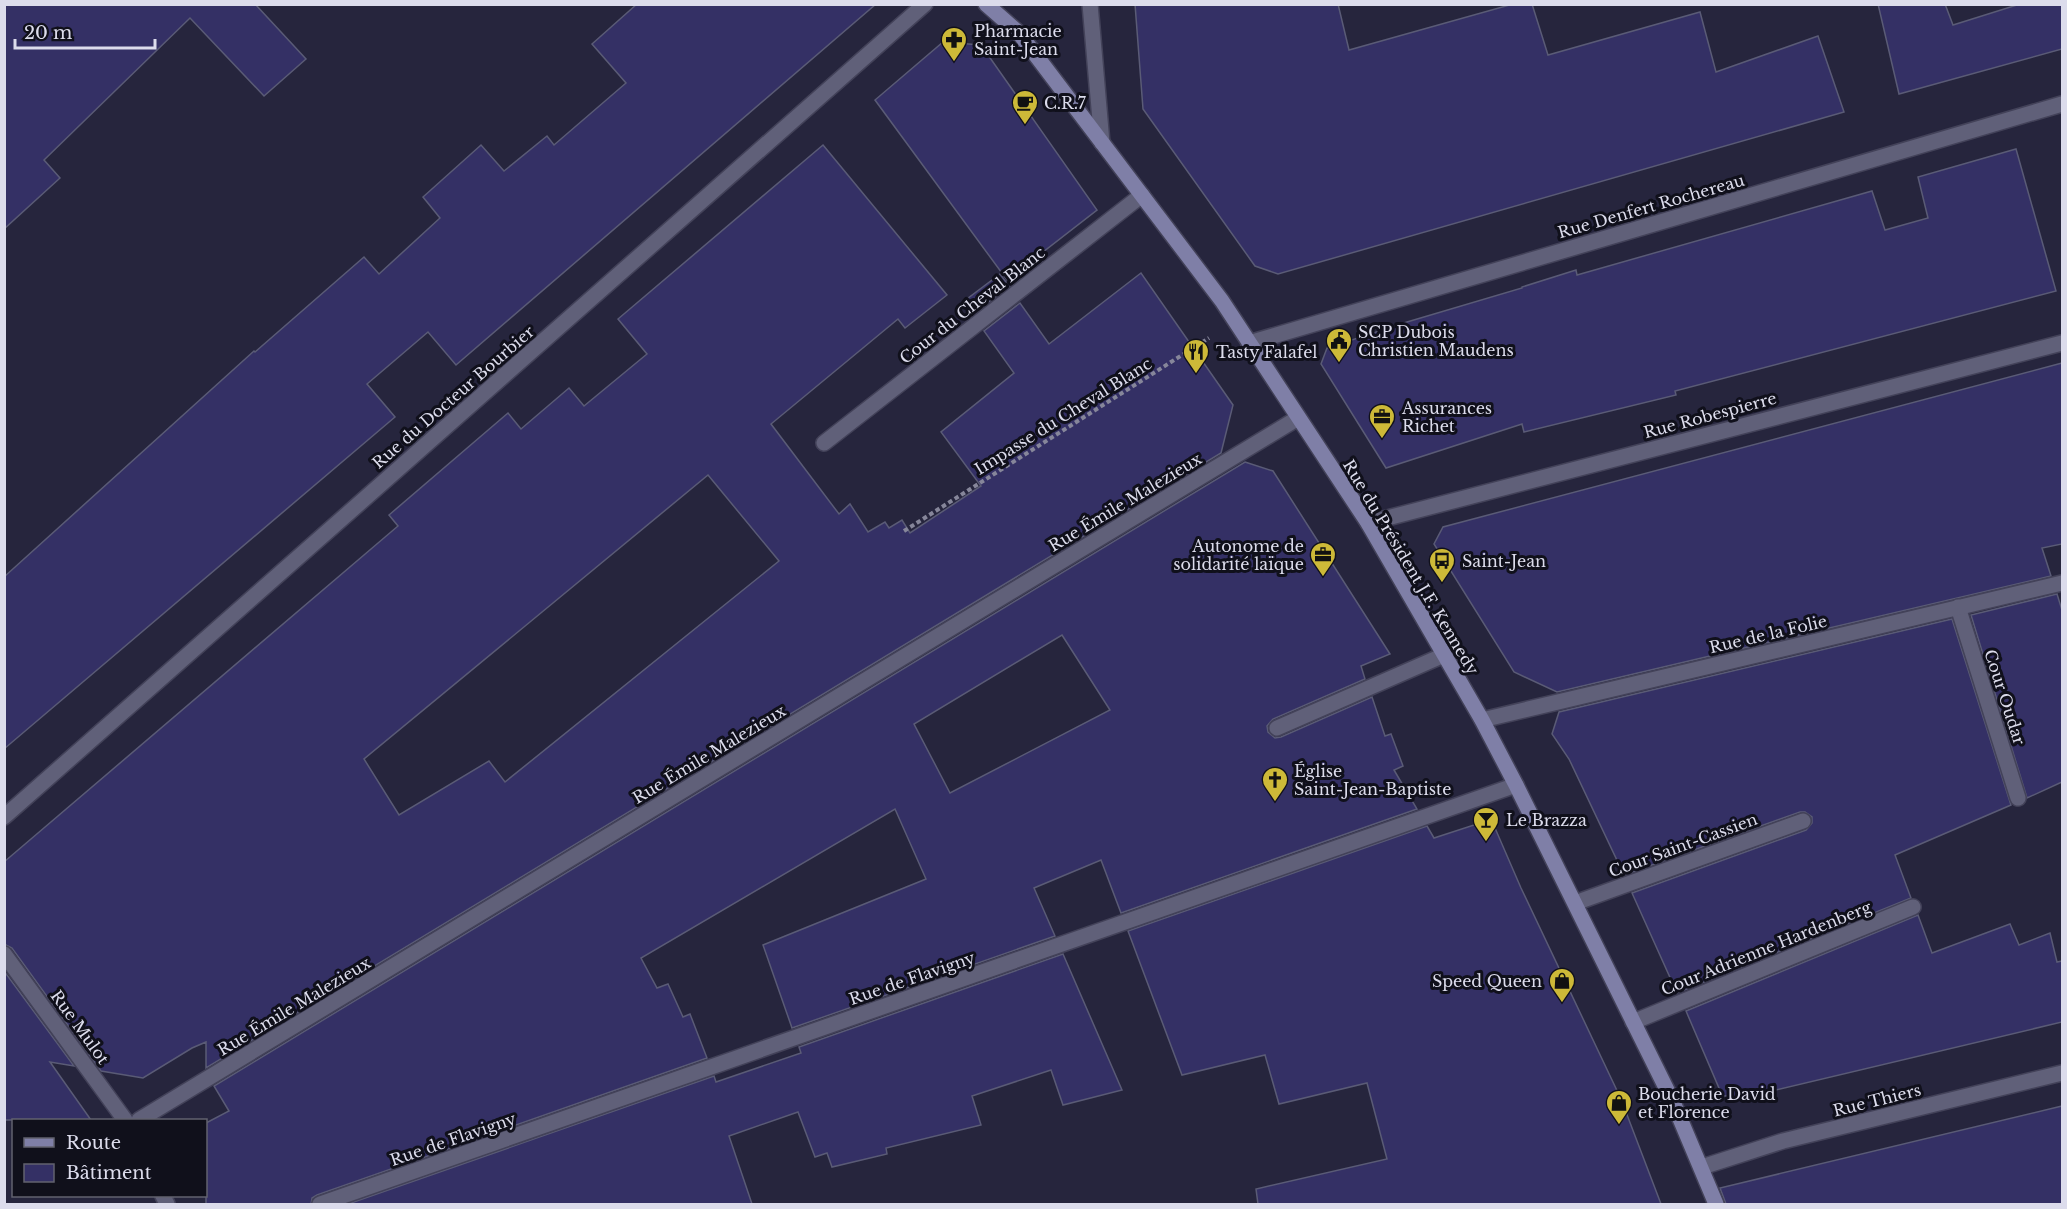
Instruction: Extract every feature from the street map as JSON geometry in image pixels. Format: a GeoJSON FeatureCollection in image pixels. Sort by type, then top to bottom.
{"type":"FeatureCollection","features":[{"type":"Feature","properties":{"kind":"main road","name":"Rue du Président J.F. Kennedy"},"geometry":{"type":"LineString","coordinates":[[986,4],[1019,33],[1235,321],[1368,523],[1482,720],[1516,785],[1673,1102],[1716,1204]]}},
{"type":"Feature","properties":{"kind":"street","name":"Rue du Docteur Bourbier"},"geometry":{"type":"LineString","coordinates":[[4,817],[925,4]]}},
{"type":"Feature","properties":{"kind":"street"},"geometry":{"type":"LineString","coordinates":[[1090,4],[1102,143]]}},
{"type":"Feature","properties":{"kind":"street","name":"Rue Denfert Rochereau"},"geometry":{"type":"LineString","coordinates":[[1250,343],[2062,104]]}},
{"type":"Feature","properties":{"kind":"street","name":"Cour du Cheval Blanc"},"geometry":{"type":"LineString","coordinates":[[824,443],[1142,195]]}},
{"type":"Feature","properties":{"kind":"street","name":"Rue Robespierre"},"geometry":{"type":"LineString","coordinates":[[1368,523],[2062,343]]}},
{"type":"Feature","properties":{"kind":"street","name":"Rue Émile Malezieux"},"geometry":{"type":"LineString","coordinates":[[141,1119],[1298,418]]}},
{"type":"Feature","properties":{"kind":"street","name":"Rue de la Folie"},"geometry":{"type":"LineString","coordinates":[[1482,720],[2062,583]]}},
{"type":"Feature","properties":{"kind":"street","name":"Cour Oudar"},"geometry":{"type":"LineString","coordinates":[[1958,607],[2018,798]]}},
{"type":"Feature","properties":{"kind":"street"},"geometry":{"type":"LineString","coordinates":[[1277,728],[1444,655]]}},
{"type":"Feature","properties":{"kind":"street","name":"Rue de Flavigny"},"geometry":{"type":"LineString","coordinates":[[320,1204],[1516,785]]}},
{"type":"Feature","properties":{"kind":"street","name":"Cour Saint-Cassien"},"geometry":{"type":"LineString","coordinates":[[1575,903],[1803,821]]}},
{"type":"Feature","properties":{"kind":"street","name":"Cour Adrienne Hardenberg"},"geometry":{"type":"LineString","coordinates":[[1633,1022],[1913,907]]}},
{"type":"Feature","properties":{"kind":"street","name":"Rue Mulot"},"geometry":{"type":"LineString","coordinates":[[4,954],[124,1119]]}},
{"type":"Feature","properties":{"kind":"street","name":"Rue Thiers"},"geometry":{"type":"LineString","coordinates":[[1702,1167],[1783,1141],[2062,1073]]}},
{"type":"Feature","properties":{"kind":"path","name":"Impasse du Cheval Blanc"},"geometry":{"type":"LineString","coordinates":[[904,531],[1235,321]]}},
{"type":"Feature","properties":{"kind":"building"},"geometry":{"type":"Polygon","coordinates":[[[4,4],[255,4],[306,59],[264,96],[190,18],[44,160],[60,178],[4,229],[4,4]]]}},
{"type":"Feature","properties":{"kind":"building"},"geometry":{"type":"Polygon","coordinates":[[[637,4],[876,4],[456,365],[428,332],[367,384],[395,417],[4,749],[4,577],[254,351],[364,257],[379,274],[440,218],[423,197],[481,145],[504,171],[547,136],[554,145],[626,83],[592,44],[637,4]]]}},
{"type":"Feature","properties":{"kind":"building"},"geometry":{"type":"Polygon","coordinates":[[[1135,4],[1338,4],[1349,50],[1513,4],[1532,4],[1548,55],[1700,12],[1716,72],[1818,36],[1844,112],[1278,274],[1255,266],[1143,109],[1135,4]]]}},
{"type":"Feature","properties":{"kind":"building"},"geometry":{"type":"Polygon","coordinates":[[[1878,4],[1945,4],[1953,25],[2020,4],[2062,4],[2062,49],[1899,94],[1878,4]]]}},
{"type":"Feature","properties":{"kind":"building"},"geometry":{"type":"Polygon","coordinates":[[[943,42],[981,45],[1097,210],[1007,280],[875,100],[943,42]]]}},
{"type":"Feature","properties":{"kind":"building"},"geometry":{"type":"Polygon","coordinates":[[[823,145],[947,295],[905,328],[898,319],[771,424],[839,514],[850,504],[868,532],[885,522],[889,528],[902,520],[910,533],[981,486],[941,432],[1014,373],[984,331],[1020,303],[1049,344],[1141,273],[1233,405],[1221,453],[206,1068],[206,1042],[143,1078],[101,1071],[12,948],[4,944],[4,862],[398,526],[389,515],[508,413],[521,429],[569,388],[584,406],[647,354],[618,319],[823,145]],[[708,475],[364,759],[399,815],[489,761],[505,782],[779,561],[708,475]]]}},
{"type":"Feature","properties":{"kind":"building"},"geometry":{"type":"Polygon","coordinates":[[[2016,149],[2056,291],[1675,391],[1676,395],[1524,432],[1522,424],[1386,468],[1321,364],[1327,348],[1407,322],[1576,270],[1577,275],[1872,191],[1885,230],[1928,218],[1918,177],[2016,149]]]}},
{"type":"Feature","properties":{"kind":"building"},"geometry":{"type":"Polygon","coordinates":[[[1000,274],[1009,286],[972,315],[963,302],[1000,274]]]}},
{"type":"Feature","properties":{"kind":"building"},"geometry":{"type":"Polygon","coordinates":[[[2062,363],[2062,544],[2042,548],[2051,576],[1557,692],[1514,672],[1434,544],[1443,527],[2062,363]]]}},
{"type":"Feature","properties":{"kind":"building"},"geometry":{"type":"Polygon","coordinates":[[[1245,462],[1273,471],[1390,654],[1361,666],[1365,679],[1273,719],[1267,726],[1268,732],[1275,738],[1281,737],[1372,697],[1385,736],[1391,734],[1403,766],[1394,770],[1417,809],[1121,913],[1101,860],[1034,888],[1055,936],[792,1028],[763,945],[926,879],[895,809],[641,958],[657,988],[668,984],[683,1017],[690,1014],[707,1058],[317,1195],[312,1198],[311,1204],[206,1204],[207,1122],[229,1111],[214,1086],[1245,462]],[[1062,635],[914,724],[950,793],[1110,710],[1062,635]]]}},
{"type":"Feature","properties":{"kind":"building"},"geometry":{"type":"Polygon","coordinates":[[[2057,594],[2062,610],[2062,782],[2027,798],[1971,615],[2057,594]]]}},
{"type":"Feature","properties":{"kind":"building"},"geometry":{"type":"Polygon","coordinates":[[[1952,619],[2011,805],[1895,855],[1911,898],[1677,993],[1632,893],[1806,830],[1812,823],[1812,817],[1805,812],[1800,812],[1624,875],[1569,759],[1552,734],[1559,712],[1952,619]]]}},
{"type":"Feature","properties":{"kind":"building"},"geometry":{"type":"Polygon","coordinates":[[[1480,823],[1495,828],[1621,1099],[1661,1204],[1258,1204],[1256,1189],[1387,1159],[1367,1083],[1279,1104],[1265,1055],[1182,1075],[1128,931],[1427,826],[1434,838],[1480,823]]]}},
{"type":"Feature","properties":{"kind":"building"},"geometry":{"type":"Polygon","coordinates":[[[1918,915],[1932,953],[2010,924],[2019,945],[2050,933],[2057,962],[2062,961],[2062,1022],[1738,1099],[1722,1095],[1686,1011],[1918,915]]]}},
{"type":"Feature","properties":{"kind":"building"},"geometry":{"type":"Polygon","coordinates":[[[1063,954],[1122,1090],[1063,1105],[1051,1070],[972,1096],[981,1125],[886,1148],[887,1154],[832,1167],[827,1153],[815,1157],[798,1112],[729,1136],[752,1204],[348,1204],[714,1076],[716,1082],[801,1053],[799,1047],[1063,954]]]}},
{"type":"Feature","properties":{"kind":"building"},"geometry":{"type":"Polygon","coordinates":[[[4,971],[74,1066],[50,1062],[90,1119],[4,1120],[4,971]]]}},
{"type":"Feature","properties":{"kind":"building"},"geometry":{"type":"Polygon","coordinates":[[[2062,1106],[2062,1204],[1726,1204],[1720,1188],[2062,1106]]]}},
{"type":"Feature","properties":{"kind":"place","name":"Pharmacie Saint-Jean"},"geometry":{"type":"Point","coordinates":[954,63]}},
{"type":"Feature","properties":{"kind":"place","name":"C.R.7"},"geometry":{"type":"Point","coordinates":[1025,126]}},
{"type":"Feature","properties":{"kind":"place","name":"SCP Dubois Christien Maudens"},"geometry":{"type":"Point","coordinates":[1339,364]}},
{"type":"Feature","properties":{"kind":"place","name":"Tasty Falafel"},"geometry":{"type":"Point","coordinates":[1196,375]}},
{"type":"Feature","properties":{"kind":"place","name":"Assurances Richet"},"geometry":{"type":"Point","coordinates":[1382,440]}},
{"type":"Feature","properties":{"kind":"place","name":"Autonome de solidarité laïque"},"geometry":{"type":"Point","coordinates":[1323,578]}},
{"type":"Feature","properties":{"kind":"place","name":"Saint-Jean"},"geometry":{"type":"Point","coordinates":[1442,584]}},
{"type":"Feature","properties":{"kind":"place","name":"Église Saint-Jean-Baptiste"},"geometry":{"type":"Point","coordinates":[1275,803]}},
{"type":"Feature","properties":{"kind":"place","name":"Le Brazza"},"geometry":{"type":"Point","coordinates":[1486,843]}},
{"type":"Feature","properties":{"kind":"place","name":"Speed Queen"},"geometry":{"type":"Point","coordinates":[1562,1004]}},
{"type":"Feature","properties":{"kind":"place","name":"Boucherie David et Florence"},"geometry":{"type":"Point","coordinates":[1619,1126]}}]}
